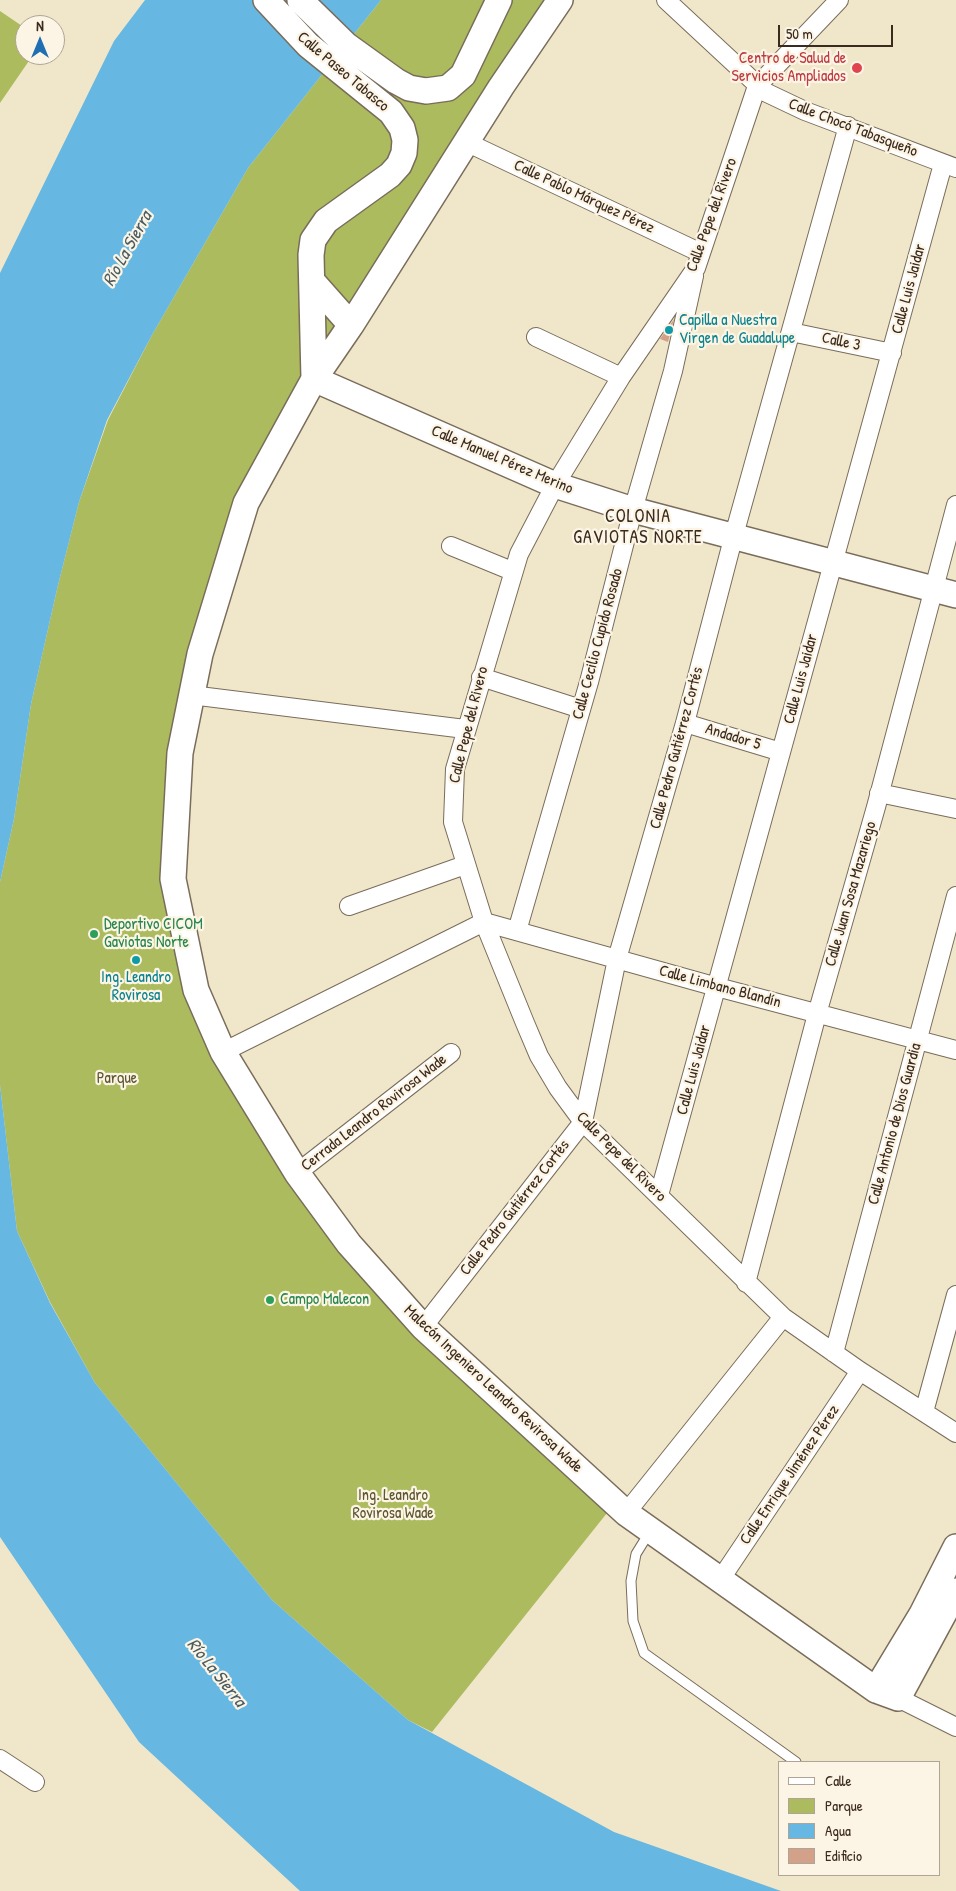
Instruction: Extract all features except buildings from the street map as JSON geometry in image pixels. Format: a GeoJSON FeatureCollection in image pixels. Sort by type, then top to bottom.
{"type":"FeatureCollection","features":[{"type":"Feature","properties":{"kind":"main road","name":"Calle Paseo Tabasco"},"geometry":{"type":"LineString","coordinates":[[266,0],[308,45],[381,102],[398,119],[405,140],[404,153],[399,165],[390,176],[326,221],[313,240],[314,379]]}},
{"type":"Feature","properties":{"kind":"main road","name":"Calle Paseo Tabasco"},"geometry":{"type":"LineString","coordinates":[[300,0],[346,45],[396,81],[409,88],[426,92],[448,88],[456,82],[466,68],[499,0]]}},
{"type":"Feature","properties":{"kind":"main road","name":"Malecón Ingeniero Leandro Revirosa Wade"},"geometry":{"type":"LineString","coordinates":[[560,0],[466,142],[351,325],[314,379],[246,503],[200,654],[191,695],[180,753],[174,879],[196,990],[223,1052],[297,1173],[349,1244],[423,1327],[626,1514],[887,1694]]}},
{"type":"Feature","properties":{"kind":"main road"},"geometry":{"type":"LineString","coordinates":[[312,281],[351,325]]}},
{"type":"Feature","properties":{"kind":"main road","name":"Calle Manuel Pérez Merino"},"geometry":{"type":"LineString","coordinates":[[314,379],[555,485],[632,510],[734,535],[945,592]]}},
{"type":"Feature","properties":{"kind":"main road"},"geometry":{"type":"LineString","coordinates":[[887,1694],[922,1614],[956,1547]]}},
{"type":"Feature","properties":{"kind":"main road"},"geometry":{"type":"LineString","coordinates":[[887,1694],[956,1591]]}},
{"type":"Feature","properties":{"kind":"street","name":"Calle Chocó Tabasqueño"},"geometry":{"type":"LineString","coordinates":[[666,0],[757,86],[780,100],[949,166]]}},
{"type":"Feature","properties":{"kind":"street","name":"Calle Pepe del Rivero"},"geometry":{"type":"LineString","coordinates":[[839,0],[757,86],[698,260],[621,377],[555,485],[512,571],[455,769],[452,790],[453,822],[484,922],[540,1056],[568,1104],[583,1122],[783,1317],[860,1371],[956,1433]]}},
{"type":"Feature","properties":{"kind":"street","name":"Calle Pedro Gutiérrez Cortés"},"geometry":{"type":"LineString","coordinates":[[423,1327],[583,1122],[617,959],[685,723],[734,535],[848,126]]}},
{"type":"Feature","properties":{"kind":"street","name":"Calle Pablo Márquez Pérez"},"geometry":{"type":"LineString","coordinates":[[466,142],[698,260]]}},
{"type":"Feature","properties":{"kind":"street","name":"Calle Luis Jaidar"},"geometry":{"type":"LineString","coordinates":[[659,1195],[892,353],[949,166]]}},
{"type":"Feature","properties":{"kind":"street","name":"Calle Cecilio Cupido Rosado"},"geometry":{"type":"LineString","coordinates":[[517,931],[581,709],[632,510],[673,371],[698,260]]}},
{"type":"Feature","properties":{"kind":"street","name":"Calle 3"},"geometry":{"type":"LineString","coordinates":[[790,332],[892,353]]}},
{"type":"Feature","properties":{"kind":"street"},"geometry":{"type":"LineString","coordinates":[[536,337],[621,377]]}},
{"type":"Feature","properties":{"kind":"street","name":"Calle Juan Sosa Mazariego"},"geometry":{"type":"LineString","coordinates":[[746,1283],[817,1014],[879,793],[945,592],[956,505]]}},
{"type":"Feature","properties":{"kind":"street"},"geometry":{"type":"LineString","coordinates":[[451,546],[512,571]]}},
{"type":"Feature","properties":{"kind":"street"},"geometry":{"type":"LineString","coordinates":[[481,677],[581,709]]}},
{"type":"Feature","properties":{"kind":"street"},"geometry":{"type":"LineString","coordinates":[[191,695],[465,729]]}},
{"type":"Feature","properties":{"kind":"street","name":"Andador 5"},"geometry":{"type":"LineString","coordinates":[[685,723],[781,752]]}},
{"type":"Feature","properties":{"kind":"street"},"geometry":{"type":"LineString","coordinates":[[879,793],[956,809]]}},
{"type":"Feature","properties":{"kind":"street"},"geometry":{"type":"LineString","coordinates":[[349,906],[465,865]]}},
{"type":"Feature","properties":{"kind":"street","name":"Calle Antonio de Dios Guardia"},"geometry":{"type":"LineString","coordinates":[[834,1353],[956,896]]}},
{"type":"Feature","properties":{"kind":"street"},"geometry":{"type":"LineString","coordinates":[[223,1052],[484,922]]}},
{"type":"Feature","properties":{"kind":"street","name":"Calle Limbano Blandín"},"geometry":{"type":"LineString","coordinates":[[484,922],[717,988],[956,1050]]}},
{"type":"Feature","properties":{"kind":"street","name":"Cerrada Leandro Rovirosa Wade"},"geometry":{"type":"LineString","coordinates":[[297,1173],[451,1053]]}},
{"type":"Feature","properties":{"kind":"street"},"geometry":{"type":"LineString","coordinates":[[924,1412],[956,1295]]}},
{"type":"Feature","properties":{"kind":"street"},"geometry":{"type":"LineString","coordinates":[[626,1514],[783,1317]]}},
{"type":"Feature","properties":{"kind":"street","name":"Calle Enrique Jiménez Pérez"},"geometry":{"type":"LineString","coordinates":[[720,1580],[860,1371]]}},
{"type":"Feature","properties":{"kind":"street"},"geometry":{"type":"LineString","coordinates":[[887,1694],[956,1728]]}},
{"type":"Feature","properties":{"kind":"street"},"geometry":{"type":"LineString","coordinates":[[0,1759],[35,1782]]}},
{"type":"Feature","properties":{"kind":"lane"},"geometry":{"type":"LineString","coordinates":[[650,1530],[636,1554],[631,1581],[634,1621],[644,1653],[795,1761]]}},
{"type":"Feature","properties":{"kind":"green space","name":"Ing. Leandro Rovirosa Wade"},"geometry":{"type":"Polygon","coordinates":[[[381,0],[560,0],[246,503],[191,695],[173,879],[196,990],[349,1244],[615,1503],[432,1732],[408,1720],[272,1600],[95,1383],[50,1302],[17,1231],[0,1085],[0,882],[14,819],[31,704],[79,502],[108,420],[152,335],[248,168],[381,0]]]}},
{"type":"Feature","properties":{"kind":"green space"},"geometry":{"type":"Polygon","coordinates":[[[0,11],[15,21],[15,65],[26,65],[0,103],[0,11]]]}},
{"type":"Feature","properties":{"kind":"water","name":"Río La Sierra"},"geometry":{"type":"Polygon","coordinates":[[[145,0],[381,0],[248,168],[152,335],[107,420],[79,502],[58,585],[31,704],[14,819],[0,882],[0,273],[114,41],[145,0]]]}},
{"type":"Feature","properties":{"kind":"water","name":"Río La Sierra"},"geometry":{"type":"Polygon","coordinates":[[[0,1085],[17,1231],[50,1303],[95,1383],[272,1600],[408,1720],[614,1832],[781,1891],[300,1891],[139,1742],[0,1537],[0,1085]]]}},
{"type":"Feature","properties":{"kind":"place","name":"Centro de Salud de Servicios Ampliados"},"geometry":{"type":"Point","coordinates":[857,68]}},
{"type":"Feature","properties":{"kind":"place","name":"Capilla a Nuestra Virgen de Guadalupe"},"geometry":{"type":"Point","coordinates":[669,330]}},
{"type":"Feature","properties":{"kind":"place","name":"Deportivo CICOM Gaviotas Norte"},"geometry":{"type":"Point","coordinates":[94,934]}},
{"type":"Feature","properties":{"kind":"place","name":"Ing. Leandro Rovirosa"},"geometry":{"type":"Point","coordinates":[136,960]}},
{"type":"Feature","properties":{"kind":"place","name":"Campo Malecon"},"geometry":{"type":"Point","coordinates":[270,1300]}},
{"type":"Feature","properties":{"kind":"district","name":"COLONIA GAVIOTAS NORTE"},"geometry":{"type":"Point","coordinates":[638,527]}},
{"type":"Feature","properties":{"kind":"park label","name":"Parque"},"geometry":{"type":"Point","coordinates":[117,1079]}}]}
